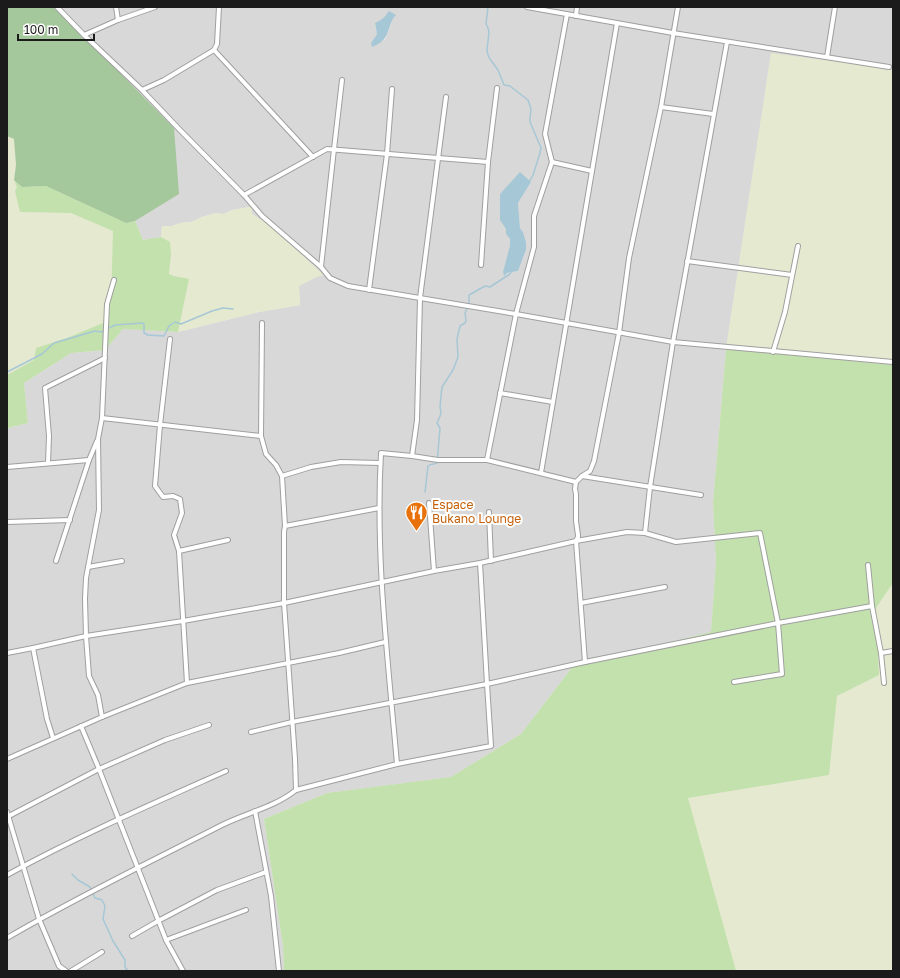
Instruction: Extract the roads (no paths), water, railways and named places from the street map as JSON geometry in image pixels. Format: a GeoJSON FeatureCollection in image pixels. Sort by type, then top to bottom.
{"type":"FeatureCollection","features":[{"type":"Feature","properties":{"kind":"street"},"geometry":{"type":"LineString","coordinates":[[57,7],[142,90],[244,195],[262,216],[321,267],[330,278],[348,286],[673,342],[893,362]]}},
{"type":"Feature","properties":{"kind":"street"},"geometry":{"type":"LineString","coordinates":[[116,7],[118,20]]}},
{"type":"Feature","properties":{"kind":"street"},"geometry":{"type":"LineString","coordinates":[[84,35],[118,20],[155,7]]}},
{"type":"Feature","properties":{"kind":"street"},"geometry":{"type":"LineString","coordinates":[[142,90],[164,80],[214,50],[217,44],[219,7]]}},
{"type":"Feature","properties":{"kind":"street"},"geometry":{"type":"LineString","coordinates":[[527,7],[727,42],[889,67]]}},
{"type":"Feature","properties":{"kind":"street"},"geometry":{"type":"LineString","coordinates":[[576,16],[577,7]]}},
{"type":"Feature","properties":{"kind":"street"},"geometry":{"type":"LineString","coordinates":[[585,662],[576,540],[578,535],[575,489],[576,482],[590,470],[594,462],[619,333],[629,258],[661,107],[678,7]]}},
{"type":"Feature","properties":{"kind":"street"},"geometry":{"type":"LineString","coordinates":[[827,57],[835,7]]}},
{"type":"Feature","properties":{"kind":"street"},"geometry":{"type":"LineString","coordinates":[[487,460],[516,314],[534,247],[534,216],[552,162],[545,134],[567,14]]}},
{"type":"Feature","properties":{"kind":"street"},"geometry":{"type":"LineString","coordinates":[[541,473],[617,23]]}},
{"type":"Feature","properties":{"kind":"street"},"geometry":{"type":"LineString","coordinates":[[645,533],[650,487],[673,342],[727,42]]}},
{"type":"Feature","properties":{"kind":"street"},"geometry":{"type":"LineString","coordinates":[[214,50],[313,157]]}},
{"type":"Feature","properties":{"kind":"street"},"geometry":{"type":"LineString","coordinates":[[321,267],[342,80]]}},
{"type":"Feature","properties":{"kind":"street"},"geometry":{"type":"LineString","coordinates":[[481,265],[488,162],[497,88]]}},
{"type":"Feature","properties":{"kind":"street"},"geometry":{"type":"LineString","coordinates":[[369,290],[387,154],[392,89]]}},
{"type":"Feature","properties":{"kind":"street"},"geometry":{"type":"LineString","coordinates":[[412,456],[417,420],[420,298],[446,97]]}},
{"type":"Feature","properties":{"kind":"street"},"geometry":{"type":"LineString","coordinates":[[661,107],[714,114]]}},
{"type":"Feature","properties":{"kind":"street"},"geometry":{"type":"LineString","coordinates":[[244,195],[327,149],[488,162]]}},
{"type":"Feature","properties":{"kind":"street"},"geometry":{"type":"LineString","coordinates":[[552,162],[592,171]]}},
{"type":"Feature","properties":{"kind":"street"},"geometry":{"type":"LineString","coordinates":[[773,352],[785,312],[798,246]]}},
{"type":"Feature","properties":{"kind":"street"},"geometry":{"type":"LineString","coordinates":[[687,261],[792,275]]}},
{"type":"Feature","properties":{"kind":"street"},"geometry":{"type":"LineString","coordinates":[[102,717],[98,695],[89,676],[85,599],[86,578],[99,510],[98,439],[102,418],[108,304],[114,280]]}},
{"type":"Feature","properties":{"kind":"street"},"geometry":{"type":"LineString","coordinates":[[262,323],[261,436],[266,454],[276,465],[282,476],[285,526],[284,603],[296,790]]}},
{"type":"Feature","properties":{"kind":"street"},"geometry":{"type":"LineString","coordinates":[[170,339],[154,486],[163,497],[173,496],[180,499],[182,513],[174,535],[179,550],[187,683]]}},
{"type":"Feature","properties":{"kind":"street"},"geometry":{"type":"LineString","coordinates":[[48,463],[49,436],[45,388],[105,358]]}},
{"type":"Feature","properties":{"kind":"street"},"geometry":{"type":"LineString","coordinates":[[500,393],[553,402]]}},
{"type":"Feature","properties":{"kind":"street"},"geometry":{"type":"LineString","coordinates":[[102,418],[261,436]]}},
{"type":"Feature","properties":{"kind":"street"},"geometry":{"type":"LineString","coordinates":[[56,561],[89,460],[98,439]]}},
{"type":"Feature","properties":{"kind":"street"},"geometry":{"type":"LineString","coordinates":[[396,764],[381,582],[379,508],[381,453],[437,460],[487,460],[576,482]]}},
{"type":"Feature","properties":{"kind":"street"},"geometry":{"type":"LineString","coordinates":[[7,467],[89,460]]}},
{"type":"Feature","properties":{"kind":"street"},"geometry":{"type":"LineString","coordinates":[[282,476],[312,467],[341,462],[380,463]]}},
{"type":"Feature","properties":{"kind":"street"},"geometry":{"type":"LineString","coordinates":[[582,476],[701,494]]}},
{"type":"Feature","properties":{"kind":"street"},"geometry":{"type":"LineString","coordinates":[[429,503],[434,571]]}},
{"type":"Feature","properties":{"kind":"street"},"geometry":{"type":"LineString","coordinates":[[285,526],[379,508]]}},
{"type":"Feature","properties":{"kind":"street"},"geometry":{"type":"LineString","coordinates":[[489,512],[492,561]]}},
{"type":"Feature","properties":{"kind":"street"},"geometry":{"type":"LineString","coordinates":[[7,522],[70,520]]}},
{"type":"Feature","properties":{"kind":"street"},"geometry":{"type":"LineString","coordinates":[[7,653],[86,636],[284,603],[434,571],[492,561],[576,540],[627,532],[645,533],[676,542],[760,533],[778,623],[782,674],[734,682]]}},
{"type":"Feature","properties":{"kind":"street"},"geometry":{"type":"LineString","coordinates":[[179,550],[228,540]]}},
{"type":"Feature","properties":{"kind":"street"},"geometry":{"type":"LineString","coordinates":[[88,567],[122,561]]}},
{"type":"Feature","properties":{"kind":"street"},"geometry":{"type":"LineString","coordinates":[[7,938],[92,891],[232,820],[288,796],[296,790],[396,764],[491,746],[480,563]]}},
{"type":"Feature","properties":{"kind":"street"},"geometry":{"type":"LineString","coordinates":[[868,565],[872,606],[881,653],[884,682]]}},
{"type":"Feature","properties":{"kind":"street"},"geometry":{"type":"LineString","coordinates":[[580,603],[665,587]]}},
{"type":"Feature","properties":{"kind":"street"},"geometry":{"type":"LineString","coordinates":[[251,732],[292,722],[487,684],[585,662],[778,623],[872,606]]}},
{"type":"Feature","properties":{"kind":"street"},"geometry":{"type":"LineString","coordinates":[[7,759],[102,717],[187,683],[339,654],[385,642]]}},
{"type":"Feature","properties":{"kind":"street"},"geometry":{"type":"LineString","coordinates":[[33,648],[47,719],[54,738]]}},
{"type":"Feature","properties":{"kind":"street"},"geometry":{"type":"LineString","coordinates":[[881,653],[893,651]]}},
{"type":"Feature","properties":{"kind":"street"},"geometry":{"type":"LineString","coordinates":[[66,971],[59,966],[40,919],[7,815],[99,769],[165,740],[209,725]]}},
{"type":"Feature","properties":{"kind":"street"},"geometry":{"type":"LineString","coordinates":[[81,726],[158,921],[166,940],[183,971]]}},
{"type":"Feature","properties":{"kind":"street"},"geometry":{"type":"LineString","coordinates":[[7,875],[118,818],[226,771]]}},
{"type":"Feature","properties":{"kind":"street"},"geometry":{"type":"LineString","coordinates":[[255,811],[271,896],[279,971]]}},
{"type":"Feature","properties":{"kind":"street"},"geometry":{"type":"LineString","coordinates":[[132,936],[217,890],[266,872]]}},
{"type":"Feature","properties":{"kind":"street"},"geometry":{"type":"LineString","coordinates":[[166,940],[246,910]]}},
{"type":"Feature","properties":{"kind":"street"},"geometry":{"type":"LineString","coordinates":[[71,971],[102,952]]}},
{"type":"Feature","properties":{"kind":"water"},"geometry":{"type":"Polygon","coordinates":[[[389,11],[396,15],[392,20],[384,39],[372,47],[371,43],[377,34],[375,23],[380,21],[389,11]]]}},
{"type":"Feature","properties":{"kind":"water"},"geometry":{"type":"Polygon","coordinates":[[[520,172],[531,182],[518,203],[520,228],[526,242],[526,250],[518,271],[507,273],[504,276],[503,272],[510,245],[510,239],[506,234],[506,229],[500,220],[500,194],[520,172]]]}},
{"type":"Feature","properties":{"kind":"waterway"},"geometry":{"type":"LineString","coordinates":[[488,7],[486,24],[489,32],[487,50],[488,55],[498,70],[504,85],[510,86],[528,100],[531,109],[530,122],[541,148],[533,175],[529,182]]}},
{"type":"Feature","properties":{"kind":"waterway"},"geometry":{"type":"LineString","coordinates":[[425,492],[428,466],[437,463],[440,428],[437,423],[441,414],[440,406],[442,387],[453,370],[458,357],[457,339],[460,326],[466,321],[465,313],[469,304],[469,295],[485,286],[490,287],[511,272]]}},
{"type":"Feature","properties":{"kind":"waterway"},"geometry":{"type":"LineString","coordinates":[[7,372],[42,354],[54,343],[95,331],[101,332],[115,325],[142,323],[144,324],[144,333],[148,335],[164,336],[169,326],[175,322],[181,324],[212,311],[223,308],[233,309]]}},
{"type":"Feature","properties":{"kind":"waterway"},"geometry":{"type":"LineString","coordinates":[[72,874],[78,880],[90,887],[95,898],[102,900],[105,906],[103,919],[113,941],[125,960],[125,967],[128,971]]}},
{"type":"Feature","properties":{"kind":"place","name":"Espace Bukano Lounge"},"geometry":{"type":"Point","coordinates":[417,532]}}]}
